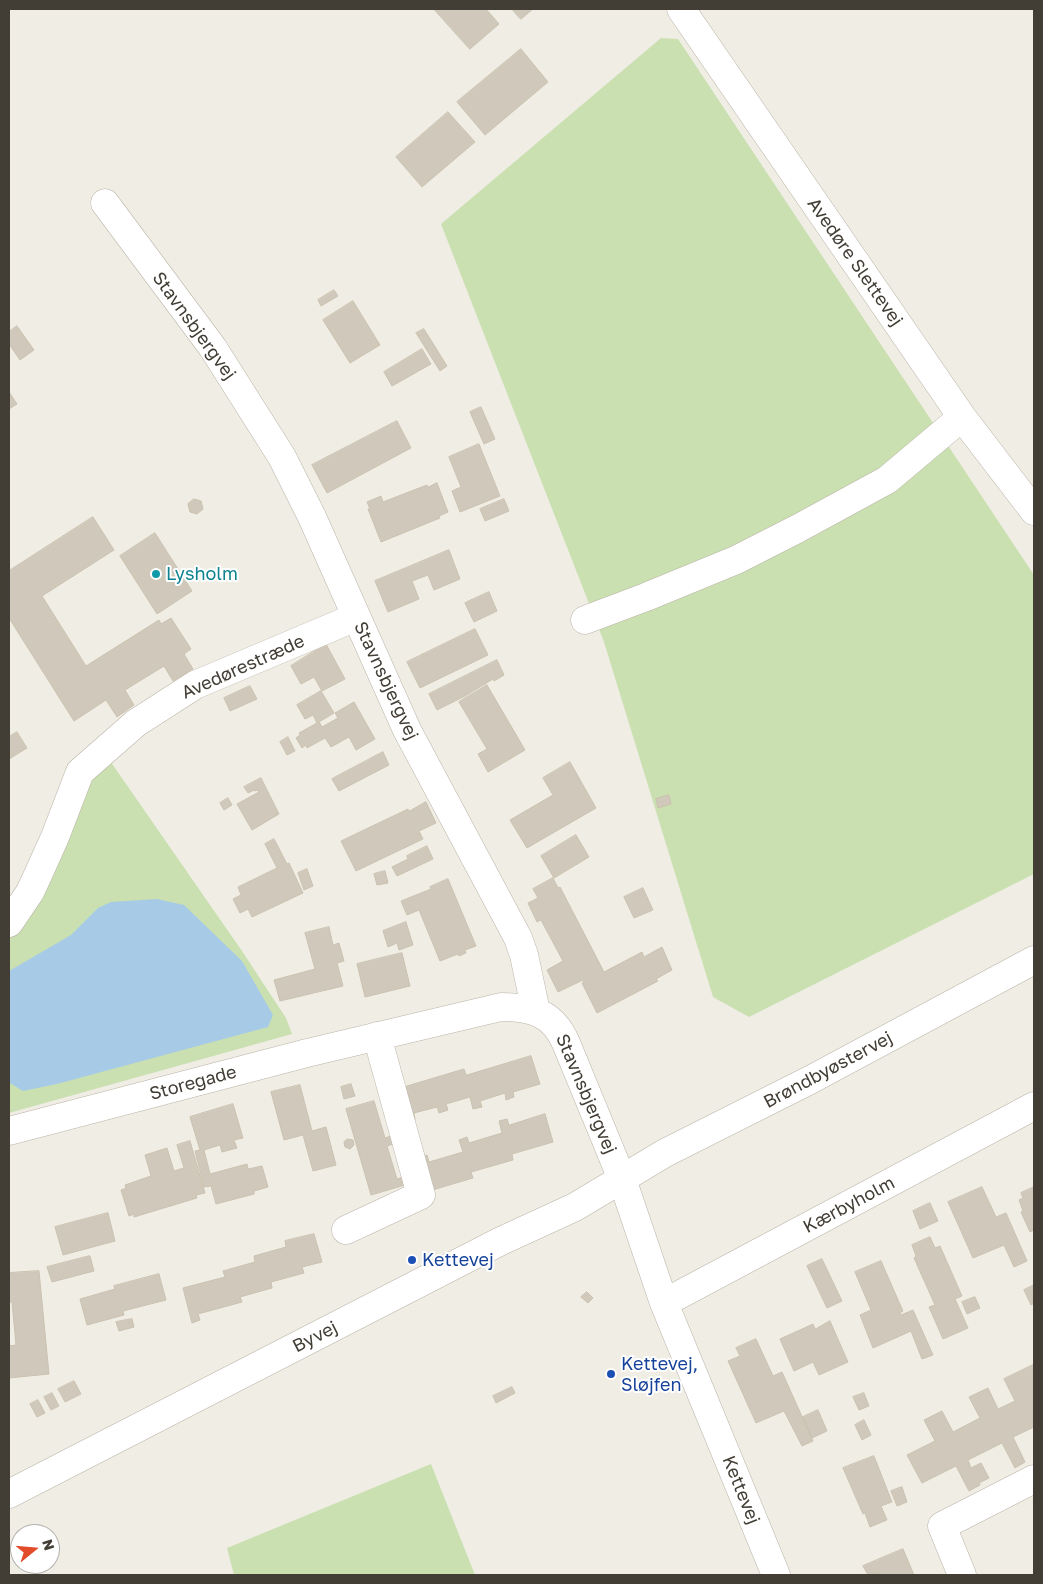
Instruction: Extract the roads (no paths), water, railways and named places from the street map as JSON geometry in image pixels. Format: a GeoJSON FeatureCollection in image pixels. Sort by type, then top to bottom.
{"type":"FeatureCollection","features":[{"type":"Feature","properties":{"kind":"street","name":"Avedøre Slettevej"},"geometry":{"type":"LineString","coordinates":[[681,9],[962,418],[1034,511]]}},
{"type":"Feature","properties":{"kind":"street","name":"Stavnsbjergvej"},"geometry":{"type":"LineString","coordinates":[[105,203],[213,348],[282,457],[312,517],[407,730],[518,938],[524,955],[536,1012],[556,1024],[562,1034],[622,1179]]}},
{"type":"Feature","properties":{"kind":"street"},"geometry":{"type":"LineString","coordinates":[[585,620],[736,560],[797,530],[887,480],[962,418]]}},
{"type":"Feature","properties":{"kind":"street","name":"Avedørestræde"},"geometry":{"type":"LineString","coordinates":[[9,923],[30,892],[55,837],[80,772],[136,723],[195,685],[356,617]]}},
{"type":"Feature","properties":{"kind":"street","name":"Brøndbyøstervej"},"geometry":{"type":"LineString","coordinates":[[622,1179],[665,1153],[799,1085],[1034,960]]}},
{"type":"Feature","properties":{"kind":"street","name":"Storegade"},"geometry":{"type":"LineString","coordinates":[[9,1131],[376,1036],[501,1007],[536,1012]]}},
{"type":"Feature","properties":{"kind":"street"},"geometry":{"type":"LineString","coordinates":[[346,1230],[421,1195],[376,1036]]}},
{"type":"Feature","properties":{"kind":"street","name":"Kærbyholm"},"geometry":{"type":"LineString","coordinates":[[664,1303],[1034,1106]]}},
{"type":"Feature","properties":{"kind":"street","name":"Kettevej"},"geometry":{"type":"LineString","coordinates":[[622,1179],[664,1303],[776,1575]]}},
{"type":"Feature","properties":{"kind":"street","name":"Byvej"},"geometry":{"type":"LineString","coordinates":[[9,1494],[501,1241],[575,1207],[622,1179]]}},
{"type":"Feature","properties":{"kind":"street"},"geometry":{"type":"LineString","coordinates":[[962,1575],[942,1526],[1034,1479]]}},
{"type":"Feature","properties":{"kind":"water"},"geometry":{"type":"Polygon","coordinates":[[[157,899],[184,905],[242,961],[273,1015],[268,1027],[57,1084],[23,1091],[10,1083],[9,971],[71,935],[98,908],[111,902],[157,899]]]}},
{"type":"Feature","properties":{"kind":"place","name":"Lysholm"},"geometry":{"type":"Point","coordinates":[156,574]}},
{"type":"Feature","properties":{"kind":"place","name":"Kettevej"},"geometry":{"type":"Point","coordinates":[412,1260]}},
{"type":"Feature","properties":{"kind":"place","name":"Kettevej, Sløjfen"},"geometry":{"type":"Point","coordinates":[611,1374]}}]}
